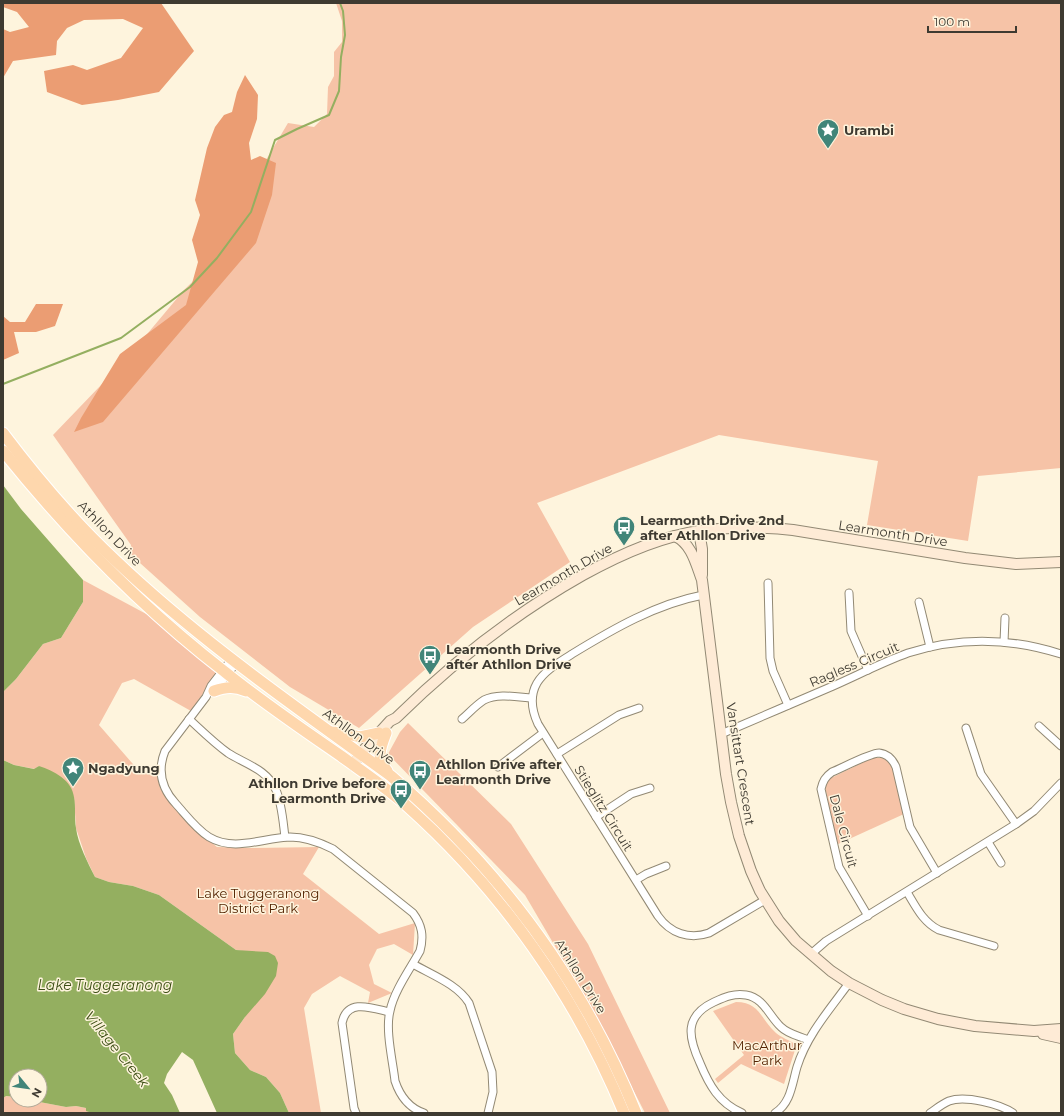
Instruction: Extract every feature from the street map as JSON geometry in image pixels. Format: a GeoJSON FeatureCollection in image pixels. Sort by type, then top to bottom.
{"type":"FeatureCollection","features":[{"type":"Feature","properties":{"kind":"main road","name":"Athllon Drive"},"geometry":{"type":"LineString","coordinates":[[3,433],[43,483],[78,522],[114,560],[158,600],[233,662],[391,776],[414,796],[464,845],[494,878],[528,920],[570,981],[614,1063],[636,1113]]}},
{"type":"Feature","properties":{"kind":"main road","name":"Athllon Drive"},"geometry":{"type":"LineString","coordinates":[[3,451],[38,493],[95,556],[144,604],[225,672],[406,805],[464,861],[510,915],[549,970],[573,1009],[601,1062],[624,1113]]}},
{"type":"Feature","properties":{"kind":"main road"},"geometry":{"type":"LineString","coordinates":[[210,694],[225,687],[236,688],[255,695]]}},
{"type":"Feature","properties":{"kind":"main road"},"geometry":{"type":"LineString","coordinates":[[330,732],[344,733],[360,738],[383,733],[379,758],[382,765],[391,776]]}},
{"type":"Feature","properties":{"kind":"street","name":"Learmonth Drive"},"geometry":{"type":"LineString","coordinates":[[353,765],[383,733],[394,725],[396,718],[457,661],[528,608],[604,563],[638,548],[675,536],[698,531],[756,527],[781,528],[965,558],[1016,564],[1061,562]]}},
{"type":"Feature","properties":{"kind":"street"},"geometry":{"type":"LineString","coordinates":[[702,549],[708,537],[716,530]]}},
{"type":"Feature","properties":{"kind":"street","name":"Vansittart Crescent"},"geometry":{"type":"LineString","coordinates":[[698,531],[702,549],[703,595],[731,802],[737,830],[751,871],[765,900],[779,921],[796,941],[831,971],[849,983],[904,1009],[938,1019],[975,1026],[1034,1031],[1061,1029]]}},
{"type":"Feature","properties":{"kind":"street","name":"Vansittart Crescent"},"geometry":{"type":"LineString","coordinates":[[675,536],[684,541],[689,548],[702,580]]}},
{"type":"Feature","properties":{"kind":"street"},"geometry":{"type":"LineString","coordinates":[[768,584],[770,658],[775,677],[788,705]]}},
{"type":"Feature","properties":{"kind":"street"},"geometry":{"type":"LineString","coordinates":[[849,593],[851,631],[868,670]]}},
{"type":"Feature","properties":{"kind":"street"},"geometry":{"type":"LineString","coordinates":[[462,719],[485,700],[494,697],[504,696],[532,698],[536,685],[542,677],[582,648],[644,614],[667,605],[703,595]]}},
{"type":"Feature","properties":{"kind":"street"},"geometry":{"type":"LineString","coordinates":[[919,602],[930,647]]}},
{"type":"Feature","properties":{"kind":"street"},"geometry":{"type":"LineString","coordinates":[[1004,642],[1006,618]]}},
{"type":"Feature","properties":{"kind":"street","name":"Ragless Circuit"},"geometry":{"type":"LineString","coordinates":[[721,734],[868,670],[930,647],[966,642],[1004,642],[1025,644],[1061,654]]}},
{"type":"Feature","properties":{"kind":"street"},"geometry":{"type":"LineString","coordinates":[[233,662],[211,686],[210,694],[165,751],[162,760],[162,780],[172,800],[200,830],[209,837],[218,841],[234,844],[285,837],[304,838],[322,843],[333,849],[413,913],[420,925],[423,938],[420,951],[393,1000],[389,1012],[389,1028],[395,1081],[398,1090],[403,1099],[411,1106],[424,1113]]}},
{"type":"Feature","properties":{"kind":"street","name":"Stieglitz Circuit"},"geometry":{"type":"LineString","coordinates":[[532,698],[534,716],[543,733],[662,921],[669,928],[677,933],[701,936],[710,933],[765,900]]}},
{"type":"Feature","properties":{"kind":"street"},"geometry":{"type":"LineString","coordinates":[[556,754],[619,715],[639,708]]}},
{"type":"Feature","properties":{"kind":"street"},"geometry":{"type":"LineString","coordinates":[[189,719],[215,743],[229,753],[257,768],[273,784],[279,798],[285,837]]}},
{"type":"Feature","properties":{"kind":"street"},"geometry":{"type":"LineString","coordinates":[[1040,726],[1061,746]]}},
{"type":"Feature","properties":{"kind":"street"},"geometry":{"type":"LineString","coordinates":[[966,728],[981,774],[1016,824]]}},
{"type":"Feature","properties":{"kind":"street"},"geometry":{"type":"LineString","coordinates":[[498,768],[543,733]]}},
{"type":"Feature","properties":{"kind":"street","name":"Dale Circuit"},"geometry":{"type":"LineString","coordinates":[[868,916],[844,877],[836,857],[821,789],[822,782],[826,776],[832,772],[874,754],[884,754],[889,757],[894,762],[896,767],[910,827],[937,873]]}},
{"type":"Feature","properties":{"kind":"street"},"geometry":{"type":"LineString","coordinates":[[812,954],[826,941],[1016,824],[1034,811],[1061,783]]}},
{"type":"Feature","properties":{"kind":"street"},"geometry":{"type":"LineString","coordinates":[[596,817],[631,794],[650,788]]}},
{"type":"Feature","properties":{"kind":"street"},"geometry":{"type":"LineString","coordinates":[[988,842],[1001,863]]}},
{"type":"Feature","properties":{"kind":"street"},"geometry":{"type":"LineString","coordinates":[[636,880],[646,874],[666,866]]}},
{"type":"Feature","properties":{"kind":"street"},"geometry":{"type":"LineString","coordinates":[[907,892],[920,914],[932,926],[939,930],[994,946]]}},
{"type":"Feature","properties":{"kind":"street"},"geometry":{"type":"LineString","coordinates":[[413,964],[456,988],[465,996],[469,1003],[492,1072],[493,1092],[488,1113]]}},
{"type":"Feature","properties":{"kind":"street"},"geometry":{"type":"LineString","coordinates":[[775,1113],[781,1109],[786,1102],[801,1056],[808,1040],[849,983]]}},
{"type":"Feature","properties":{"kind":"street"},"geometry":{"type":"LineString","coordinates":[[742,1113],[731,1108],[714,1092],[693,1048],[690,1039],[690,1030],[692,1021],[700,1011],[706,1006],[729,995],[749,995],[757,999],[765,1006],[782,1028],[808,1040]]}},
{"type":"Feature","properties":{"kind":"street"},"geometry":{"type":"LineString","coordinates":[[356,1113],[354,1108],[342,1023],[343,1017],[347,1011],[363,1006],[389,1012]]}},
{"type":"Feature","properties":{"kind":"street","name":"Vansittart Crescent"},"geometry":{"type":"LineString","coordinates":[[1034,1031],[1061,1038]]}},
{"type":"Feature","properties":{"kind":"street"},"geometry":{"type":"LineString","coordinates":[[930,1113],[946,1102],[959,1099],[968,1099],[993,1105],[1007,1109],[1014,1113]]}},
{"type":"Feature","properties":{"kind":"green space"},"geometry":{"type":"Polygon","coordinates":[[[336,3],[1061,3],[1061,468],[978,476],[968,541],[867,525],[878,461],[719,435],[537,503],[570,562],[473,627],[359,728],[290,687],[200,617],[130,554],[131,545],[53,435],[127,358],[184,290],[227,248],[260,170],[288,123],[314,127],[327,114],[328,87],[334,76],[334,52],[342,42],[342,21],[336,3]]]}},
{"type":"Feature","properties":{"kind":"green space","name":"Lake Tuggeranong District Park"},"geometry":{"type":"Polygon","coordinates":[[[83,580],[150,616],[218,672],[191,711],[134,679],[122,683],[99,725],[139,771],[158,771],[160,788],[196,830],[217,847],[319,847],[303,874],[379,934],[415,923],[413,955],[394,944],[377,949],[369,965],[374,984],[392,993],[368,1003],[370,992],[340,976],[312,994],[304,1008],[321,1113],[289,1113],[280,1093],[266,1077],[250,1070],[235,1053],[233,1034],[245,1017],[248,952],[236,950],[159,895],[133,886],[109,882],[95,877],[86,858],[76,828],[74,797],[39,766],[35,769],[14,765],[3,760],[3,692],[16,679],[43,644],[61,638],[83,602],[83,580]]]}},
{"type":"Feature","properties":{"kind":"green space"},"geometry":{"type":"Polygon","coordinates":[[[408,723],[511,824],[588,944],[670,1113],[645,1113],[593,1011],[525,895],[388,754],[400,732],[408,723]]]}},
{"type":"Feature","properties":{"kind":"green space"},"geometry":{"type":"Polygon","coordinates":[[[872,758],[888,759],[892,765],[904,814],[836,845],[825,786],[829,779],[872,758]]]}},
{"type":"Feature","properties":{"kind":"green space","name":"MacArthur Park"},"geometry":{"type":"Polygon","coordinates":[[[736,1002],[744,1003],[755,1008],[776,1033],[795,1044],[796,1047],[784,1084],[741,1064],[718,1083],[715,1079],[744,1055],[713,1011],[736,1002]]]}},
{"type":"Feature","properties":{"kind":"green space"},"geometry":{"type":"Polygon","coordinates":[[[5,1096],[8,1096],[8,1108],[48,1108],[48,1104],[66,1107],[76,1106],[86,1108],[89,1112],[116,1113],[3,1113],[3,1098],[5,1096]]]}},
{"type":"Feature","properties":{"kind":"shaded area"},"geometry":{"type":"Polygon","coordinates":[[[3,3],[161,3],[194,51],[159,92],[82,105],[47,92],[44,71],[73,65],[87,70],[121,58],[143,28],[123,19],[84,20],[67,28],[57,41],[56,55],[13,61],[3,78],[3,29],[10,32],[29,27],[17,12],[3,7],[3,3]]]}},
{"type":"Feature","properties":{"kind":"shaded area"},"geometry":{"type":"Polygon","coordinates":[[[245,75],[258,95],[257,119],[249,143],[251,160],[260,156],[276,163],[272,195],[256,243],[103,422],[74,432],[120,354],[186,305],[198,262],[192,240],[200,215],[195,200],[207,148],[215,127],[224,115],[232,112],[237,92],[245,75]]]}},
{"type":"Feature","properties":{"kind":"shaded area"},"geometry":{"type":"Polygon","coordinates":[[[36,304],[63,304],[55,326],[36,332],[14,332],[19,353],[3,360],[3,316],[10,322],[25,322],[36,304]]]}},
{"type":"Feature","properties":{"kind":"water"},"geometry":{"type":"Polygon","coordinates":[[[3,485],[21,509],[83,580],[83,602],[61,638],[43,644],[16,679],[3,692],[3,485]]]}},
{"type":"Feature","properties":{"kind":"water","name":"Lake Tuggeranong"},"geometry":{"type":"Polygon","coordinates":[[[3,760],[14,765],[34,769],[39,766],[45,768],[61,777],[70,786],[74,797],[77,834],[95,877],[109,882],[133,886],[159,895],[236,950],[268,952],[275,956],[278,963],[276,976],[265,994],[245,1017],[233,1034],[235,1053],[250,1070],[266,1077],[280,1093],[289,1113],[217,1113],[193,1060],[182,1052],[167,1074],[164,1083],[172,1095],[180,1113],[89,1112],[86,1111],[86,1108],[76,1106],[66,1107],[48,1104],[48,1068],[8,1068],[8,1096],[3,1098],[3,760]]]}},
{"type":"Feature","properties":{"kind":"waterway"},"geometry":{"type":"LineString","coordinates":[[3,384],[121,338],[190,287],[217,258],[251,212],[275,140],[329,115],[339,91],[341,57],[345,35],[343,11],[340,3]]}},
{"type":"Feature","properties":{"kind":"place","name":"Urambi"},"geometry":{"type":"Point","coordinates":[828,150]}},
{"type":"Feature","properties":{"kind":"place","name":"Learmonth Drive 2nd after Athllon Drive"},"geometry":{"type":"Point","coordinates":[624,546]}},
{"type":"Feature","properties":{"kind":"place","name":"Learmonth Drive after Athllon Drive"},"geometry":{"type":"Point","coordinates":[430,676]}},
{"type":"Feature","properties":{"kind":"place","name":"Ngadyung"},"geometry":{"type":"Point","coordinates":[73,788]}},
{"type":"Feature","properties":{"kind":"place","name":"Athllon Drive after Learmonth Drive"},"geometry":{"type":"Point","coordinates":[420,790]}},
{"type":"Feature","properties":{"kind":"place","name":"Athllon Drive before Learmonth Drive"},"geometry":{"type":"Point","coordinates":[401,810]}},
{"type":"Feature","properties":{"kind":"water label","name":"Village Creek"},"geometry":{"type":"Point","coordinates":[117,1049]}}]}
